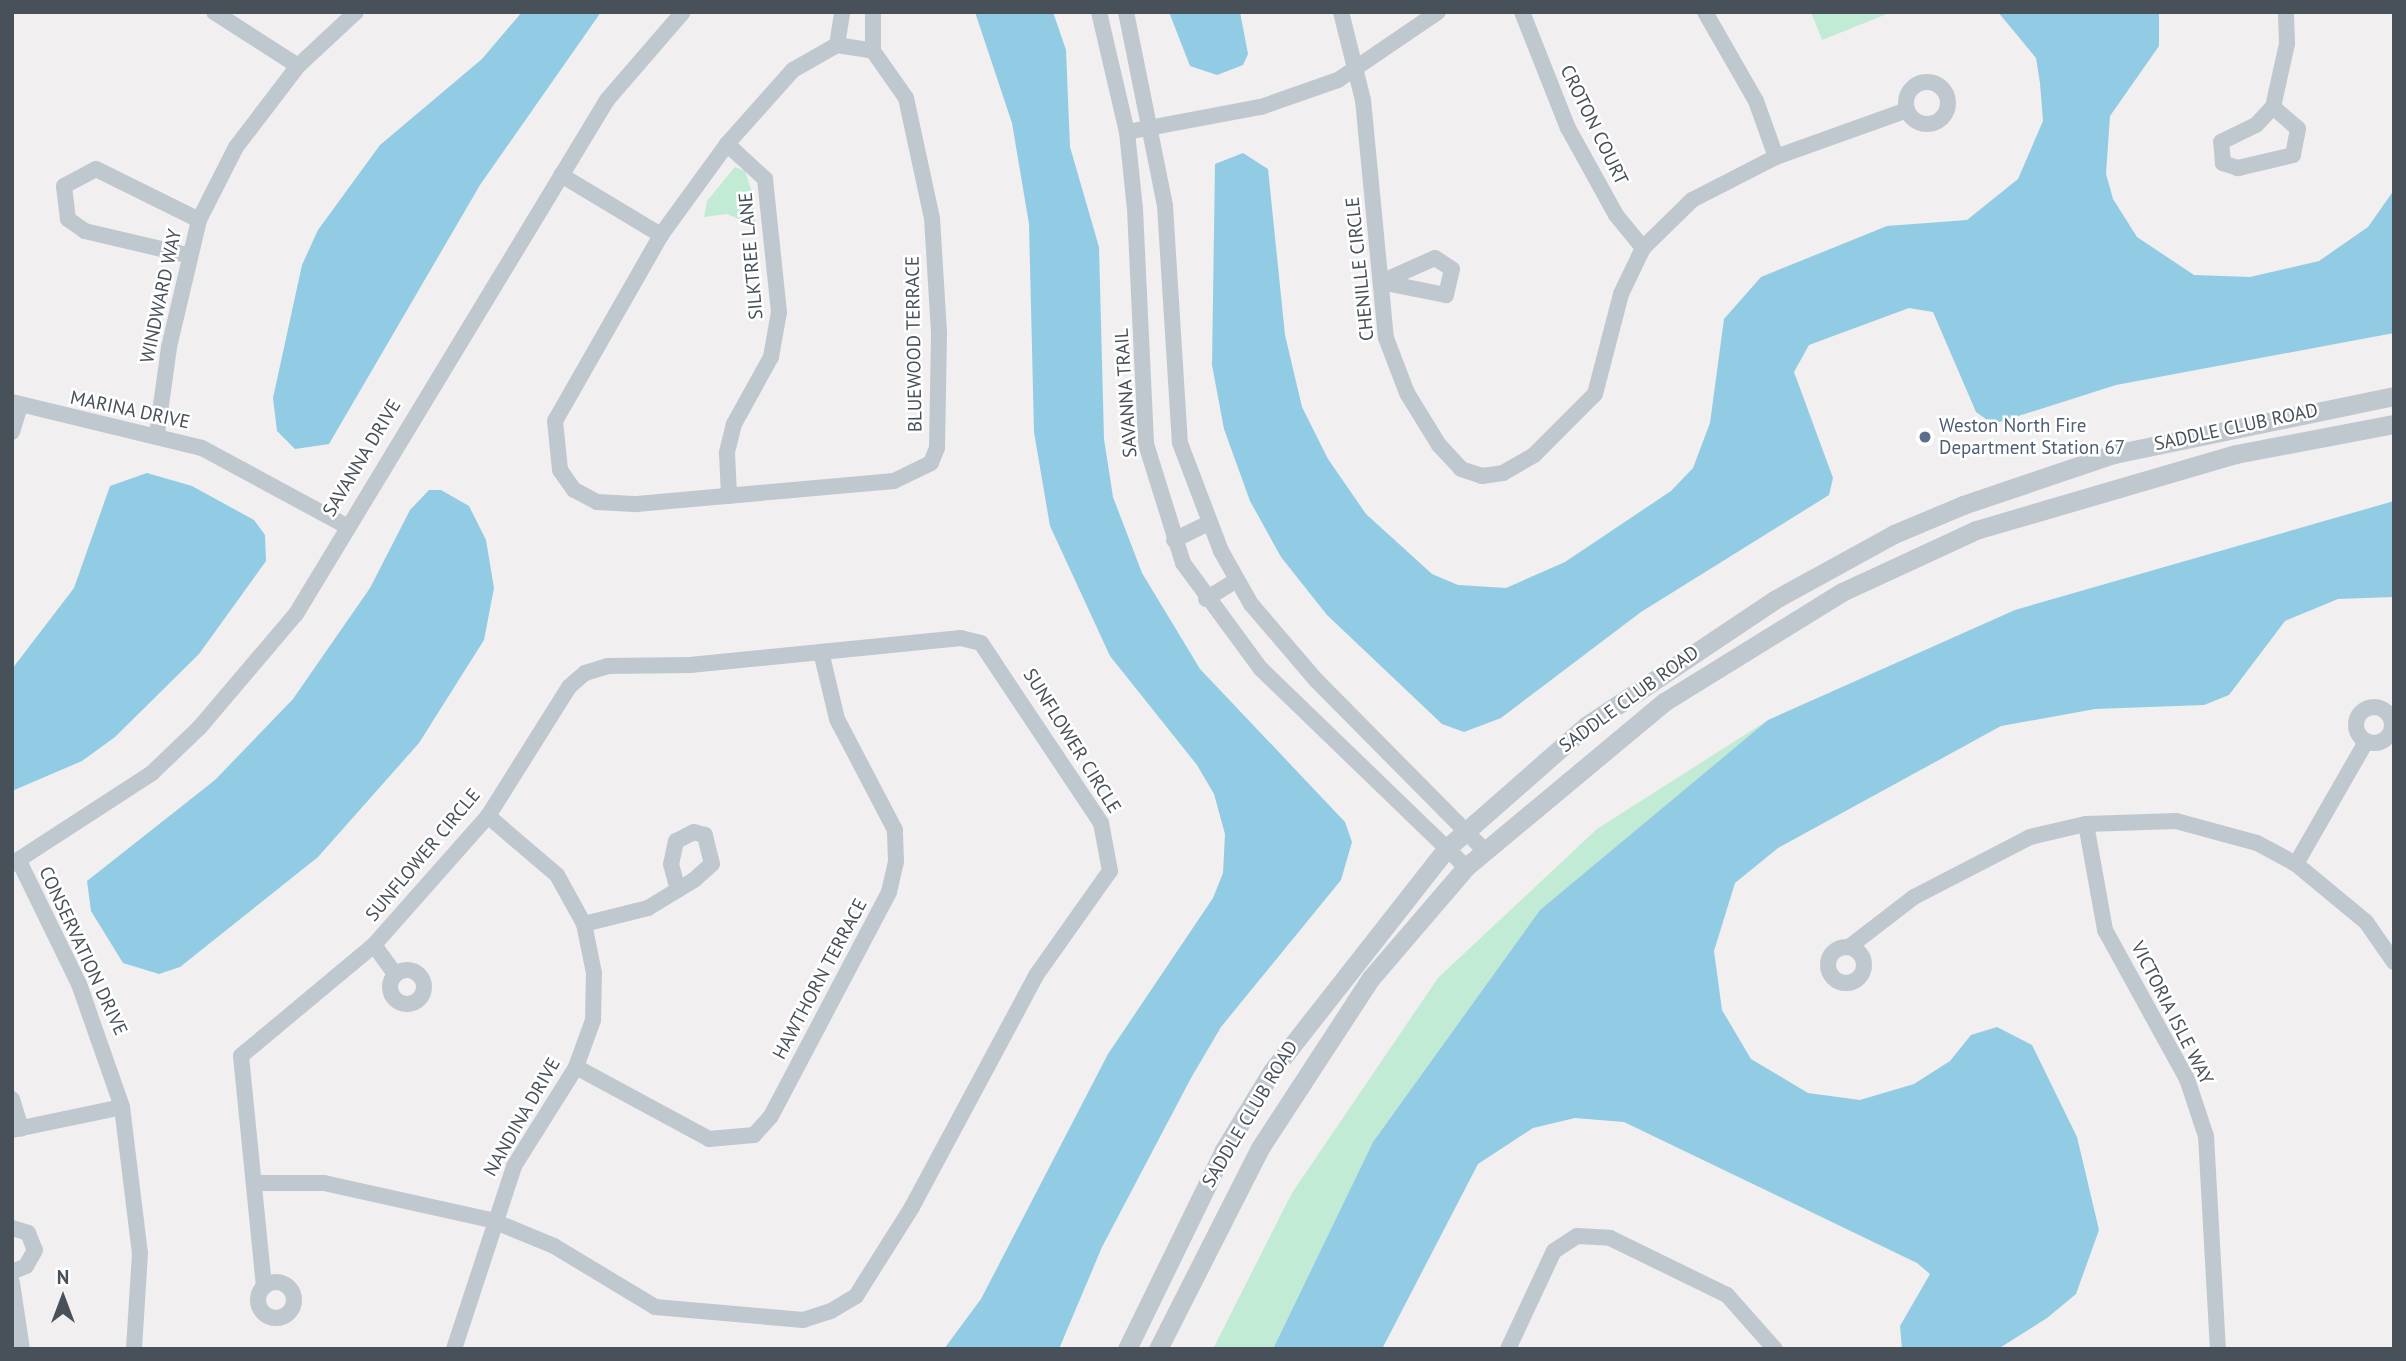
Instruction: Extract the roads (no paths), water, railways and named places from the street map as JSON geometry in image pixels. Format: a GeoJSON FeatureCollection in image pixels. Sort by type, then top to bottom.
{"type":"FeatureCollection","features":[{"type":"Feature","properties":{"kind":"street"},"geometry":{"type":"LineString","coordinates":[[214,12],[298,66]]}},
{"type":"Feature","properties":{"kind":"street","name":"WINDWARD WAY"},"geometry":{"type":"LineString","coordinates":[[157,434],[187,255],[199,220],[236,147],[298,66],[356,12]]}},
{"type":"Feature","properties":{"kind":"street","name":"SAVANNA DRIVE"},"geometry":{"type":"LineString","coordinates":[[15,862],[91,818],[200,727],[296,614],[346,526],[607,100],[683,12]]}},
{"type":"Feature","properties":{"kind":"street"},"geometry":{"type":"LineString","coordinates":[[842,12],[837,45],[873,51],[873,12]]}},
{"type":"Feature","properties":{"kind":"street","name":"SAVANNA TRAIL"},"geometry":{"type":"LineString","coordinates":[[1098,12],[1127,132],[1146,444],[1174,540],[1206,599],[1261,669],[1466,867]]}},
{"type":"Feature","properties":{"kind":"street"},"geometry":{"type":"LineString","coordinates":[[1126,12],[1154,128],[1165,206],[1174,405],[1180,443],[1209,523],[1237,580],[1315,680],[1485,851]]}},
{"type":"Feature","properties":{"kind":"street","name":"CHENILLE CIRCLE"},"geometry":{"type":"LineString","coordinates":[[1341,12],[1358,71],[1385,338],[1407,393],[1439,445],[1461,469],[1482,476],[1503,473],[1534,454],[1595,394],[1621,294],[1643,248],[1692,200],[1776,157],[1907,110]]}},
{"type":"Feature","properties":{"kind":"street"},"geometry":{"type":"LineString","coordinates":[[1127,132],[1273,104],[1358,71],[1438,12]]}},
{"type":"Feature","properties":{"kind":"street","name":"CROTON COURT"},"geometry":{"type":"LineString","coordinates":[[1522,12],[1568,128],[1616,215],[1643,248]]}},
{"type":"Feature","properties":{"kind":"street"},"geometry":{"type":"LineString","coordinates":[[1705,12],[1756,101],[1776,157]]}},
{"type":"Feature","properties":{"kind":"street"},"geometry":{"type":"LineString","coordinates":[[2273,107],[2298,129],[2293,155],[2238,168],[2223,163],[2221,142],[2256,125],[2273,107],[2287,44],[2286,12]]}},
{"type":"Feature","properties":{"kind":"street","name":"BLUEWOOD TERRACE"},"geometry":{"type":"LineString","coordinates":[[837,45],[793,69],[727,144],[661,235],[555,421],[560,470],[574,490],[597,502],[729,496],[894,481],[931,463],[937,448],[932,218],[906,98],[873,51]]}},
{"type":"Feature","properties":{"kind":"street","name":"SILKTREE LANE"},"geometry":{"type":"LineString","coordinates":[[727,144],[765,179],[779,312],[771,357],[732,433],[729,496]]}},
{"type":"Feature","properties":{"kind":"street"},"geometry":{"type":"LineString","coordinates":[[187,255],[85,231],[68,219],[64,186],[96,169],[124,177],[199,220]]}},
{"type":"Feature","properties":{"kind":"street"},"geometry":{"type":"LineString","coordinates":[[561,175],[661,235]]}},
{"type":"Feature","properties":{"kind":"street","name":"SADDLE CLUB ROAD"},"geometry":{"type":"LineString","coordinates":[[1127,1349],[1224,1150],[1272,1071],[1447,848],[1586,726],[1674,662],[1894,534],[2113,454],[2394,396]]}},
{"type":"Feature","properties":{"kind":"street"},"geometry":{"type":"LineString","coordinates":[[12,432],[16,404]]}},
{"type":"Feature","properties":{"kind":"street","name":"MARINA DRIVE"},"geometry":{"type":"LineString","coordinates":[[16,404],[157,434],[247,468],[346,526]]}},
{"type":"Feature","properties":{"kind":"street","name":"SADDLE CLUB ROAD"},"geometry":{"type":"LineString","coordinates":[[1158,1349],[1295,1088],[1371,978],[1466,867],[1664,702],[1749,646],[1924,552],[2121,484],[2394,424]]}},
{"type":"Feature","properties":{"kind":"street"},"geometry":{"type":"LineString","coordinates":[[1174,540],[1209,523]]}},
{"type":"Feature","properties":{"kind":"street"},"geometry":{"type":"LineString","coordinates":[[1206,599],[1237,580]]}},
{"type":"Feature","properties":{"kind":"street","name":"SUNFLOWER CIRCLE"},"geometry":{"type":"LineString","coordinates":[[256,1183],[324,1183],[491,1220],[554,1247],[655,1307],[803,1320],[831,1311],[863,1285],[1037,974],[1110,871],[1101,823],[981,643],[961,638],[692,666],[608,666],[586,673],[569,687],[488,816],[374,946],[241,1056],[256,1183],[264,1287]]}},
{"type":"Feature","properties":{"kind":"street","name":"HAWTHORN TERRACE"},"geometry":{"type":"LineString","coordinates":[[576,1067],[709,1139],[754,1135],[771,1116],[890,892],[897,862],[895,830],[837,719],[821,652]]}},
{"type":"Feature","properties":{"kind":"street"},"geometry":{"type":"LineString","coordinates":[[2296,864],[2366,742]]}},
{"type":"Feature","properties":{"kind":"street","name":"NANDINA DRIVE"},"geometry":{"type":"LineString","coordinates":[[454,1349],[491,1220],[514,1166],[576,1067],[593,1020],[594,973],[584,924],[557,875],[488,816]]}},
{"type":"Feature","properties":{"kind":"street"},"geometry":{"type":"LineString","coordinates":[[1849,947],[1914,897],[2030,837],[2086,824],[2176,821],[2257,842],[2296,864],[2366,922],[2394,962]]}},
{"type":"Feature","properties":{"kind":"street","name":"VICTORIA ISLE WAY"},"geometry":{"type":"LineString","coordinates":[[2086,824],[2105,930],[2187,1079],[2206,1136],[2218,1349]]}},
{"type":"Feature","properties":{"kind":"street","name":"CONSERVATION DRIVE"},"geometry":{"type":"LineString","coordinates":[[15,862],[79,984],[122,1107],[140,1253],[134,1349]]}},
{"type":"Feature","properties":{"kind":"street"},"geometry":{"type":"LineString","coordinates":[[584,924],[648,908],[678,890]]}},
{"type":"Feature","properties":{"kind":"street"},"geometry":{"type":"LineString","coordinates":[[374,946],[395,975]]}},
{"type":"Feature","properties":{"kind":"street"},"geometry":{"type":"LineString","coordinates":[[12,1098],[17,1129],[122,1107]]}},
{"type":"Feature","properties":{"kind":"street"},"geometry":{"type":"LineString","coordinates":[[12,1228],[29,1233],[35,1250],[26,1266],[12,1272]]}},
{"type":"Feature","properties":{"kind":"street"},"geometry":{"type":"LineString","coordinates":[[1507,1349],[1554,1251],[1577,1236],[1610,1238],[1727,1296],[1775,1349]]}},
{"type":"Feature","properties":{"kind":"street"},"geometry":{"type":"LineString","coordinates":[[12,1283],[22,1349]]}},
{"type":"Feature","properties":{"kind":"water"},"geometry":{"type":"Polygon","coordinates":[[[522,12],[601,12],[480,185],[329,444],[295,449],[277,431],[273,398],[302,265],[318,230],[380,145],[482,59],[522,12]]]}},
{"type":"Feature","properties":{"kind":"water"},"geometry":{"type":"Polygon","coordinates":[[[975,12],[1053,12],[1066,50],[1070,147],[1099,247],[1104,439],[1113,497],[1142,573],[1200,669],[1345,822],[1352,842],[1341,880],[1221,1027],[1191,1078],[1102,1247],[1059,1349],[944,1349],[981,1299],[1108,1054],[1213,898],[1223,873],[1225,834],[1214,794],[1197,765],[1110,656],[1050,526],[1034,432],[1029,224],[1012,123],[975,12]]]}},
{"type":"Feature","properties":{"kind":"water"},"geometry":{"type":"Polygon","coordinates":[[[1169,12],[1240,12],[1248,54],[1243,65],[1217,75],[1190,66],[1169,12]]]}},
{"type":"Feature","properties":{"kind":"water"},"geometry":{"type":"Polygon","coordinates":[[[1998,12],[2159,12],[2159,46],[2110,116],[2106,174],[2113,199],[2137,237],[2194,275],[2250,277],[2319,261],[2368,227],[2394,190],[2394,333],[2116,385],[1993,424],[1976,412],[1933,312],[1909,308],[1809,345],[1794,372],[1833,478],[1829,495],[1641,612],[1501,718],[1464,732],[1442,724],[1327,615],[1281,557],[1250,501],[1224,429],[1212,365],[1215,164],[1243,153],[1268,169],[1285,335],[1302,407],[1328,459],[1366,514],[1432,574],[1458,585],[1506,588],[1565,562],[1671,491],[1693,468],[1710,423],[1724,319],[1761,277],[1887,226],[1967,220],[2018,179],[2043,121],[2040,83],[2036,58],[1998,12]]]}},
{"type":"Feature","properties":{"kind":"water"},"geometry":{"type":"Polygon","coordinates":[[[147,473],[192,486],[254,520],[265,535],[266,561],[199,654],[115,737],[82,761],[12,791],[12,669],[74,588],[110,486],[147,473]]]}},
{"type":"Feature","properties":{"kind":"water"},"geometry":{"type":"Polygon","coordinates":[[[429,490],[441,490],[469,506],[486,540],[494,588],[484,640],[419,743],[318,857],[180,967],[159,974],[123,963],[91,911],[87,881],[215,780],[293,699],[370,588],[410,510],[429,490]]]}},
{"type":"Feature","properties":{"kind":"water"},"geometry":{"type":"Polygon","coordinates":[[[2394,501],[2394,597],[2338,599],[2285,621],[2229,695],[2204,705],[2095,709],[2001,726],[1778,848],[1735,883],[1714,951],[1722,1010],[1751,1059],[1808,1093],[1860,1100],[1914,1084],[1950,1061],[1971,1035],[1997,1027],[2032,1045],[2077,1137],[2099,1230],[2076,1294],[2047,1318],[1998,1349],[1902,1349],[1900,1326],[1930,1274],[1917,1263],[1624,1122],[1575,1118],[1533,1128],[1478,1164],[1382,1349],[1273,1349],[1373,1142],[1540,910],[1768,720],[2015,610],[2394,501]]]}},
{"type":"Feature","properties":{"kind":"place","name":"Weston North Fire Department Station 67"},"geometry":{"type":"Point","coordinates":[1925,437]}}]}
